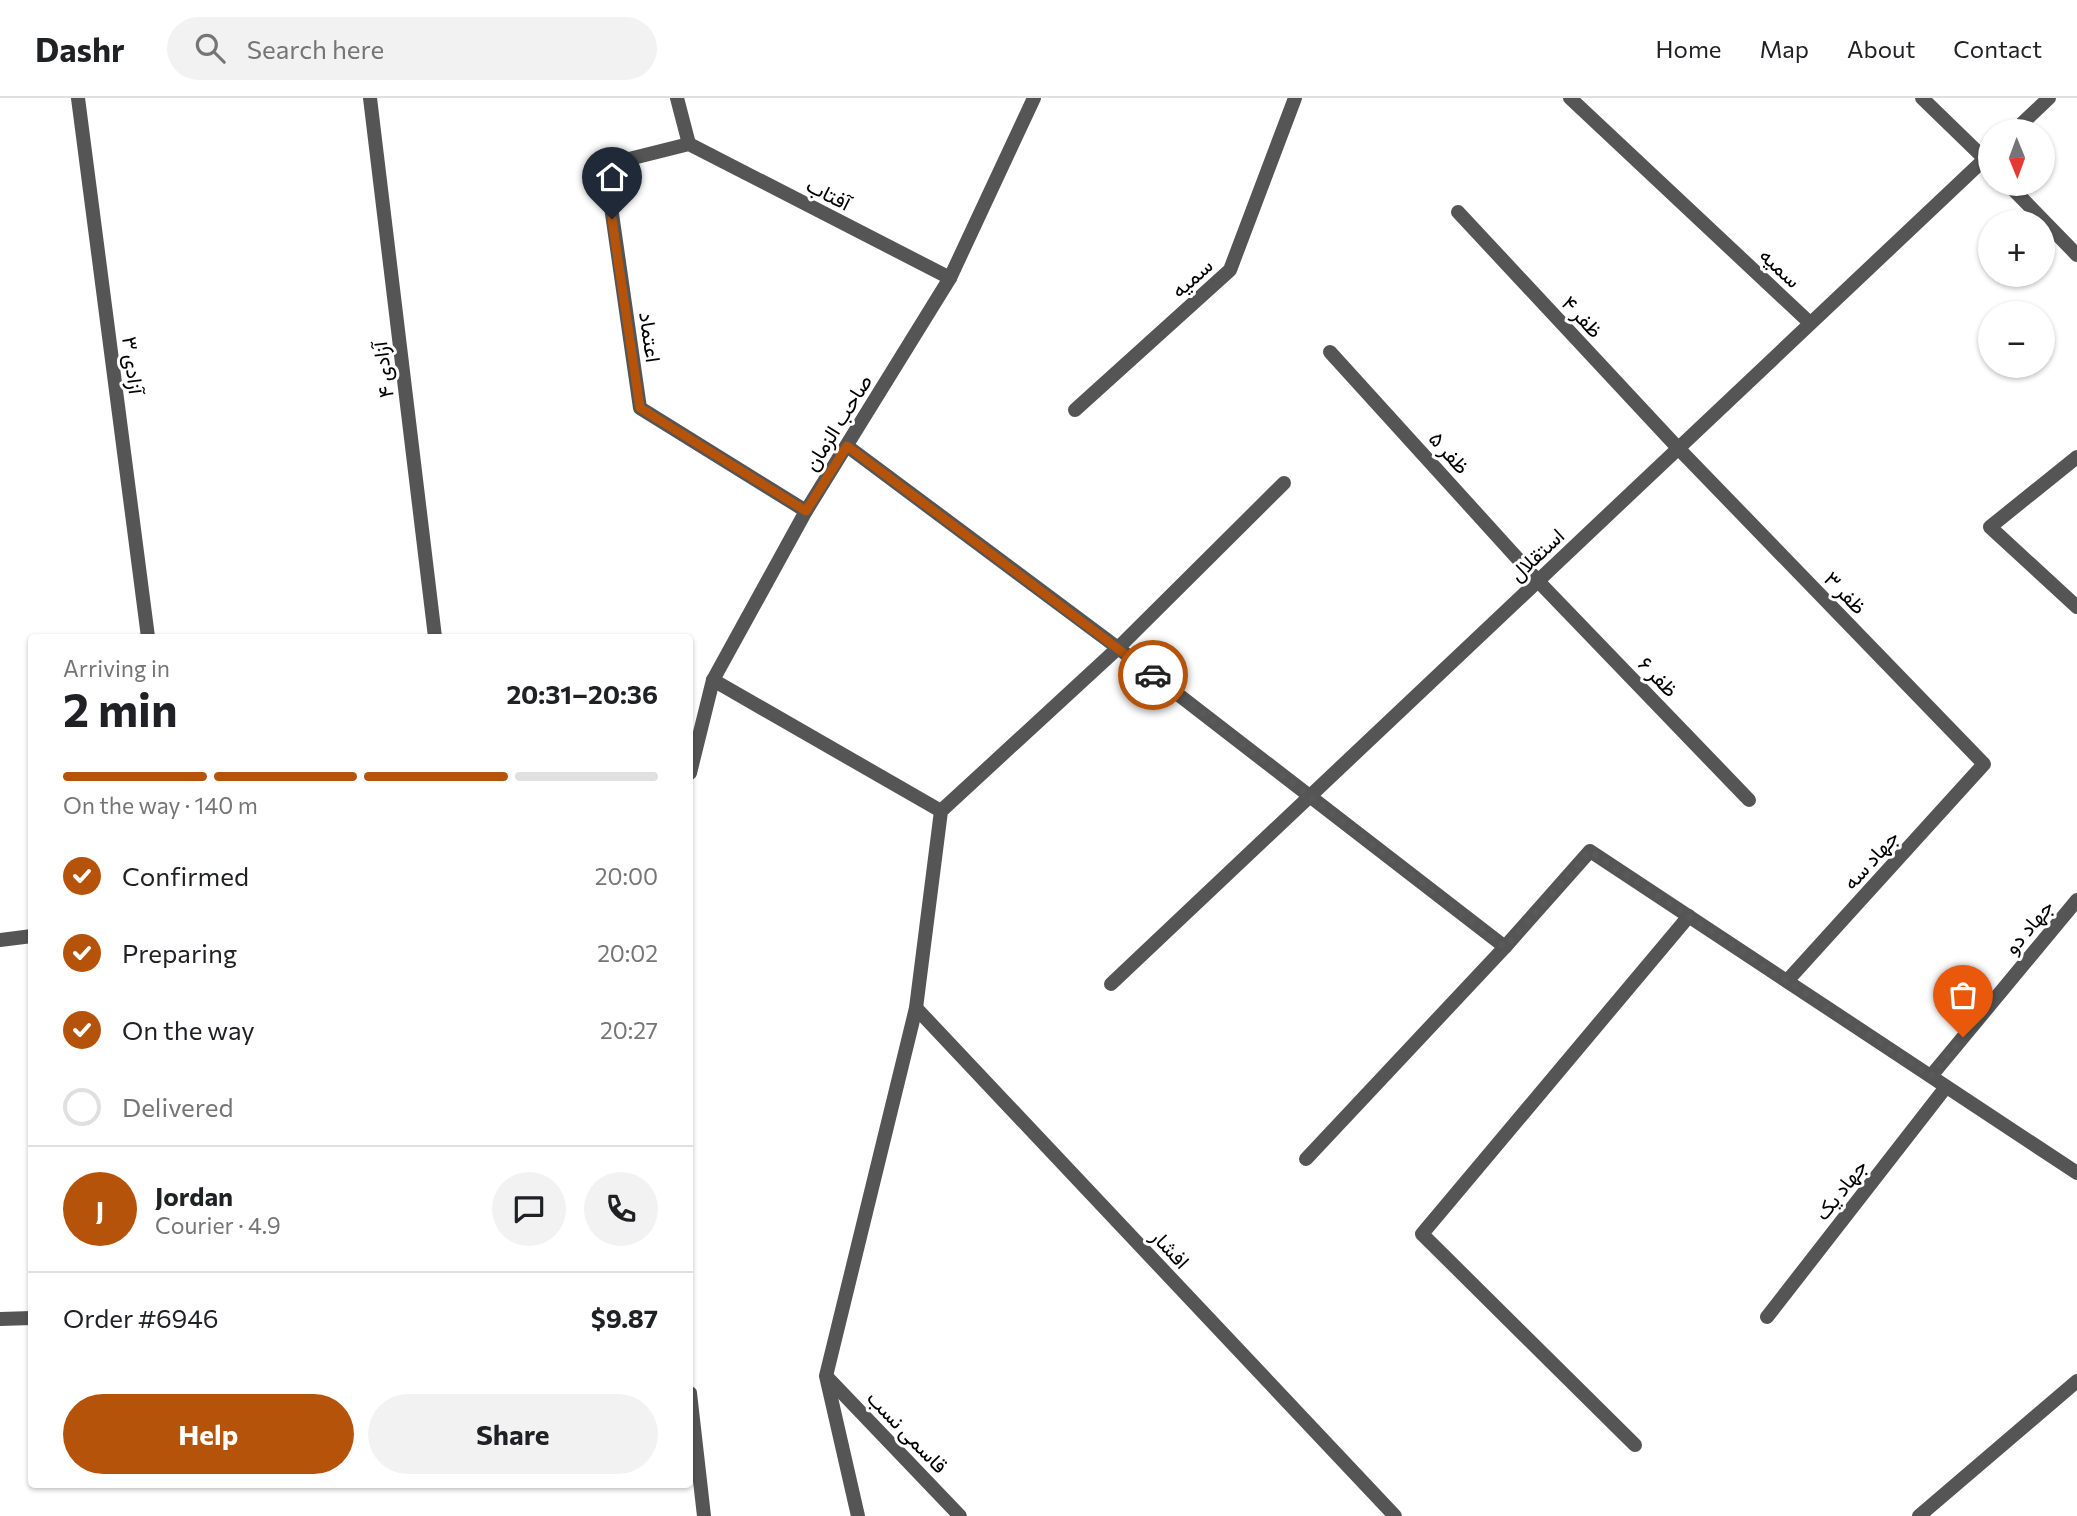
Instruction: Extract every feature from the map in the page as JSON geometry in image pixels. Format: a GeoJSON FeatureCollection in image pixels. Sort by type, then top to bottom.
{"type":"FeatureCollection","features":[{"type":"Feature","properties":{"kind":"street","name":"آزادی ۳"},"geometry":{"type":"LineString","coordinates":[[78,98],[148,634]]}},
{"type":"Feature","properties":{"kind":"street","name":"آزادی ۴"},"geometry":{"type":"LineString","coordinates":[[370,98],[435,634]]}},
{"type":"Feature","properties":{"kind":"street"},"geometry":{"type":"LineString","coordinates":[[677,98],[689,144]]}},
{"type":"Feature","properties":{"kind":"street","name":"صاحب الزمان"},"geometry":{"type":"LineString","coordinates":[[693,761],[713,680],[806,511],[950,278],[1034,98]]}},
{"type":"Feature","properties":{"kind":"street","name":"سمیه"},"geometry":{"type":"LineString","coordinates":[[1075,410],[1230,270],[1295,98]]}},
{"type":"Feature","properties":{"kind":"street","name":"سمیه"},"geometry":{"type":"LineString","coordinates":[[1570,98],[1811,323]]}},
{"type":"Feature","properties":{"kind":"street"},"geometry":{"type":"LineString","coordinates":[[1923,98],[1978,150]]}},
{"type":"Feature","properties":{"kind":"street"},"geometry":{"type":"LineString","coordinates":[[2027,119],[2049,98]]}},
{"type":"Feature","properties":{"kind":"street","name":"آفتاب"},"geometry":{"type":"LineString","coordinates":[[689,144],[950,278]]}},
{"type":"Feature","properties":{"kind":"street","name":"اعتماد"},"geometry":{"type":"LineString","coordinates":[[689,144],[605,165],[640,408],[806,511]]}},
{"type":"Feature","properties":{"kind":"street","name":"استقلال"},"geometry":{"type":"LineString","coordinates":[[1111,984],[1978,168]]}},
{"type":"Feature","properties":{"kind":"street"},"geometry":{"type":"LineString","coordinates":[[2020,196],[2077,255]]}},
{"type":"Feature","properties":{"kind":"street","name":"ظفر ۴"},"geometry":{"type":"LineString","coordinates":[[1458,212],[1678,448]]}},
{"type":"Feature","properties":{"kind":"street","name":"ظفر ۵"},"geometry":{"type":"LineString","coordinates":[[1330,352],[1538,581]]}},
{"type":"Feature","properties":{"kind":"street"},"geometry":{"type":"LineString","coordinates":[[847,446],[1118,648],[1505,947]]}},
{"type":"Feature","properties":{"kind":"street","name":"ظفر ۳"},"geometry":{"type":"LineString","coordinates":[[1678,448],[1984,764]]}},
{"type":"Feature","properties":{"kind":"street"},"geometry":{"type":"LineString","coordinates":[[2077,457],[1990,527],[2077,607]]}},
{"type":"Feature","properties":{"kind":"street"},"geometry":{"type":"LineString","coordinates":[[858,1516],[826,1376],[916,1008],[941,811],[1118,648],[1284,482]]}},
{"type":"Feature","properties":{"kind":"street","name":"ظفر ۶"},"geometry":{"type":"LineString","coordinates":[[1538,581],[1749,800]]}},
{"type":"Feature","properties":{"kind":"street"},"geometry":{"type":"LineString","coordinates":[[713,680],[941,811]]}},
{"type":"Feature","properties":{"kind":"street","name":"جهاد سه"},"geometry":{"type":"LineString","coordinates":[[1787,981],[1984,764]]}},
{"type":"Feature","properties":{"kind":"street"},"geometry":{"type":"LineString","coordinates":[[1306,1158],[1505,947],[1590,851],[2077,1173]]}},
{"type":"Feature","properties":{"kind":"street","name":"جهاد دو"},"geometry":{"type":"LineString","coordinates":[[1931,1076],[2077,900]]}},
{"type":"Feature","properties":{"kind":"street"},"geometry":{"type":"LineString","coordinates":[[1635,1446],[1422,1234],[1689,916]]}},
{"type":"Feature","properties":{"kind":"street"},"geometry":{"type":"LineString","coordinates":[[0,940],[28,936]]}},
{"type":"Feature","properties":{"kind":"street","name":"افشار"},"geometry":{"type":"LineString","coordinates":[[916,1008],[1395,1516]]}},
{"type":"Feature","properties":{"kind":"street","name":"جهاد یک"},"geometry":{"type":"LineString","coordinates":[[1767,1317],[1946,1087]]}},
{"type":"Feature","properties":{"kind":"street"},"geometry":{"type":"LineString","coordinates":[[0,1320],[28,1318]]}},
{"type":"Feature","properties":{"kind":"street","name":"قاسمی نسب"},"geometry":{"type":"LineString","coordinates":[[826,1376],[960,1516]]}},
{"type":"Feature","properties":{"kind":"street"},"geometry":{"type":"LineString","coordinates":[[1919,1516],[2077,1381]]}},
{"type":"Feature","properties":{"kind":"street"},"geometry":{"type":"LineString","coordinates":[[693,1419],[704,1516]]}},
{"type":"Feature","properties":{"kind":"way so far"},"geometry":{"type":"LineString","coordinates":[[1153,675],[1505,947],[1590,851],[1931,1076],[1963,1037]]}},
{"type":"Feature","properties":{"kind":"route"},"geometry":{"type":"LineString","coordinates":[[612,219],[640,408],[806,511],[847,446],[1153,675]]}}]}
